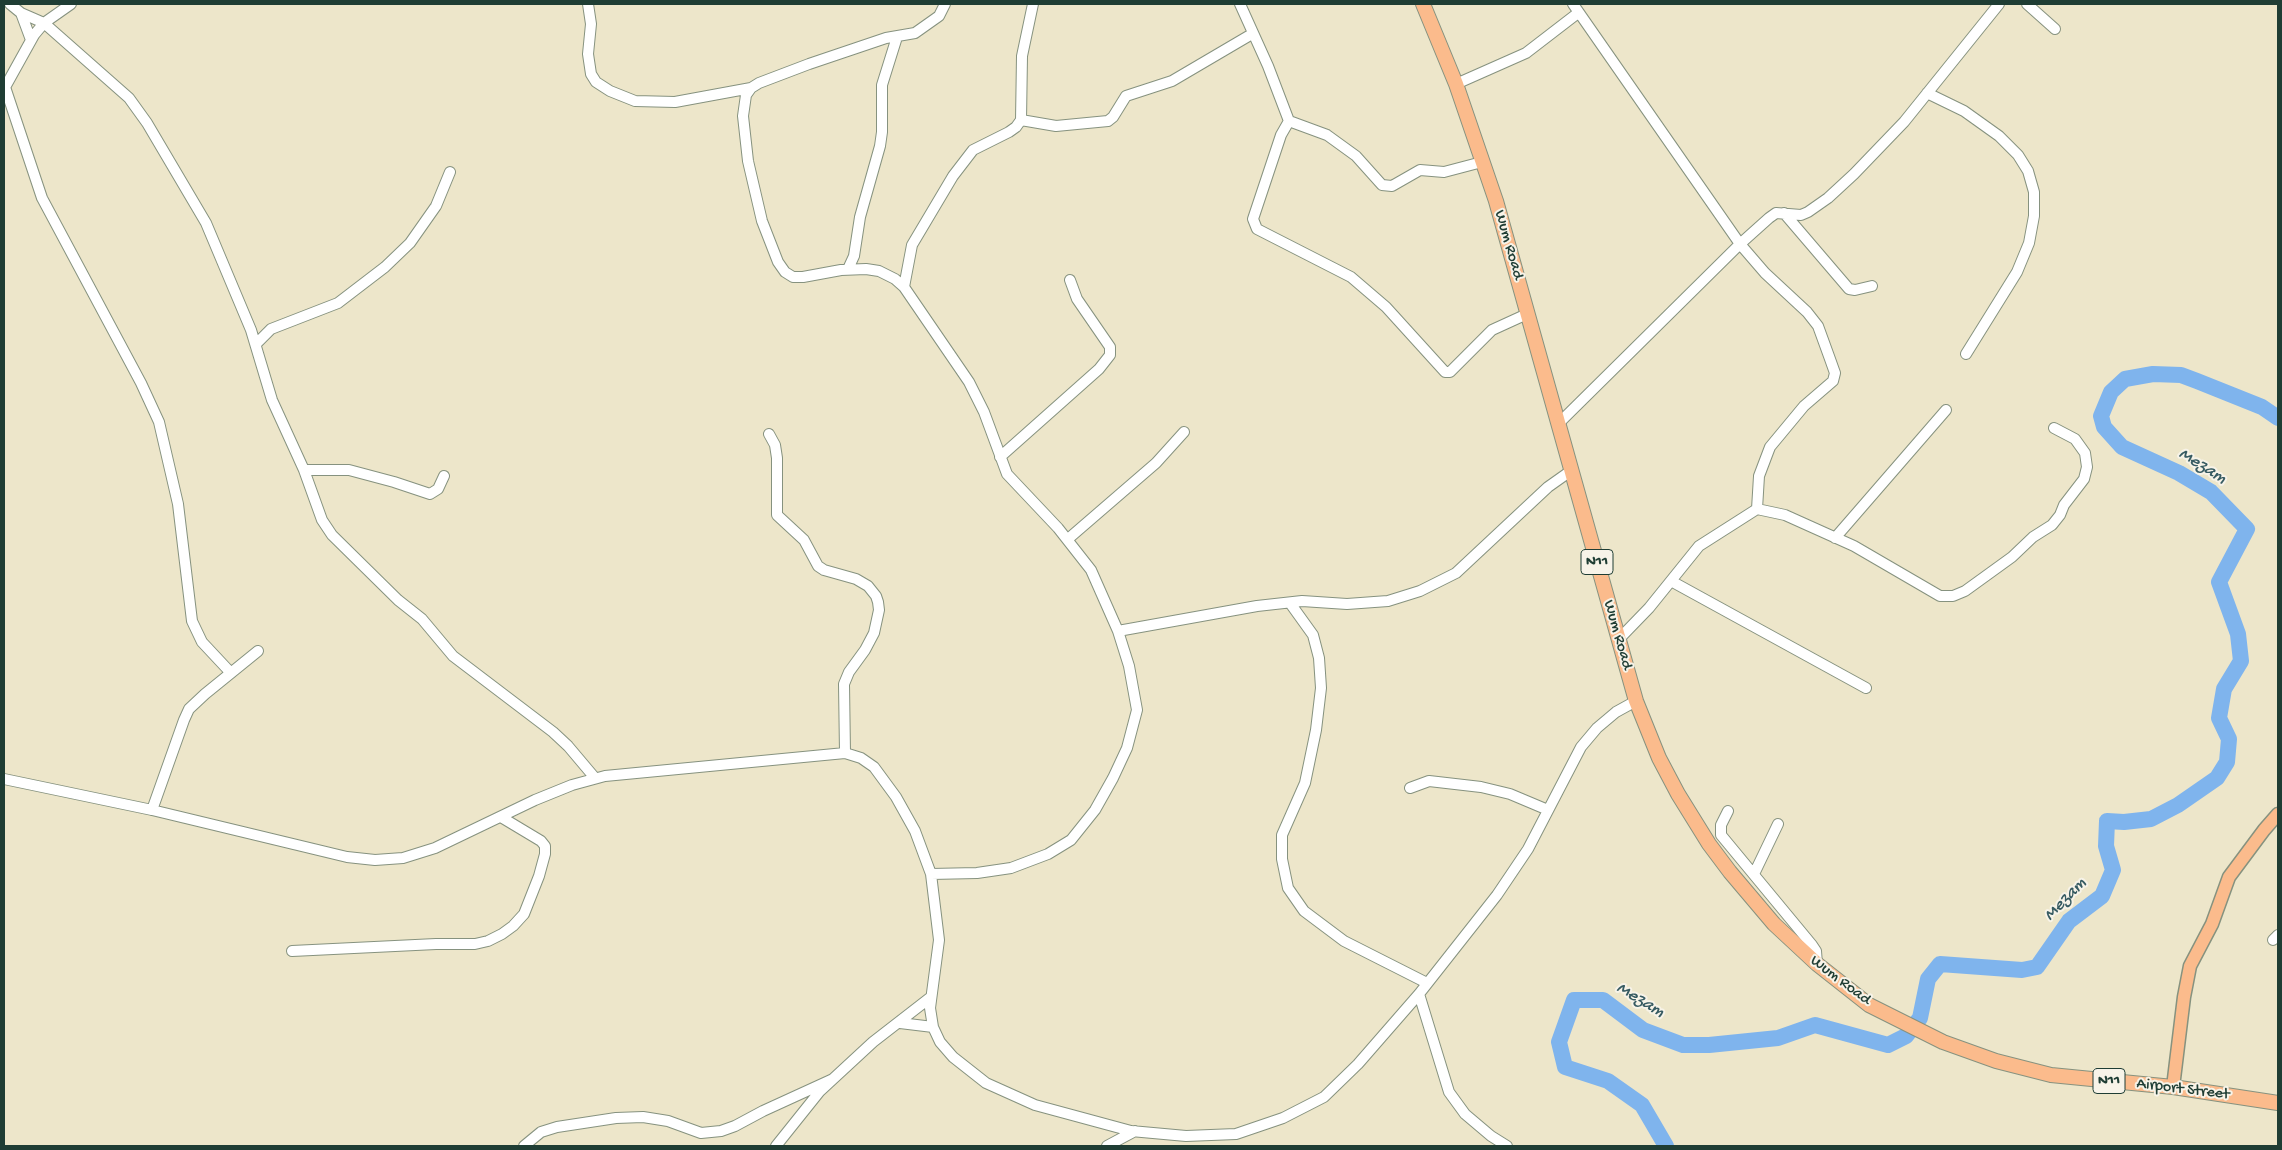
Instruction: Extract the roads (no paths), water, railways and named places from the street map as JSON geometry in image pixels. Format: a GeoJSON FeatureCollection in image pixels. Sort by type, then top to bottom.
{"type":"FeatureCollection","features":[{"type":"Feature","properties":{"kind":"highway","name":"Wum Road"},"geometry":{"type":"LineString","coordinates":[[1423,4],[1456,84],[1496,201],[1618,640],[1636,701],[1659,758],[1678,794],[1709,844],[1774,924],[1817,964],[1869,1005],[1914,1029],[1944,1042]]}},
{"type":"Feature","properties":{"kind":"highway","name":"Airport Street"},"geometry":{"type":"LineString","coordinates":[[1944,1042],[1996,1061],[2051,1076],[2173,1087],[2278,1103]]}},
{"type":"Feature","properties":{"kind":"main road"},"geometry":{"type":"LineString","coordinates":[[2173,1087],[2184,997],[2190,966],[2212,924],[2229,877],[2278,814]]}},
{"type":"Feature","properties":{"kind":"street"},"geometry":{"type":"LineString","coordinates":[[10,4],[21,13],[44,23],[129,98],[138,109],[206,223],[256,344],[272,400],[304,470],[322,520],[332,535],[398,600],[422,619],[453,656],[553,732],[568,746],[595,778]]}},
{"type":"Feature","properties":{"kind":"street"},"geometry":{"type":"LineString","coordinates":[[71,4],[44,23],[31,40],[4,88],[42,198],[141,383],[159,422],[178,504],[192,621],[202,642],[231,673]]}},
{"type":"Feature","properties":{"kind":"street"},"geometry":{"type":"LineString","coordinates":[[588,4],[590,24],[588,54],[591,74],[596,82],[610,91],[634,101],[675,102],[752,88]]}},
{"type":"Feature","properties":{"kind":"street"},"geometry":{"type":"LineString","coordinates":[[932,874],[977,873],[1011,868],[1048,854],[1071,840],[1095,810],[1127,748],[1136,710],[1129,666],[1118,631],[1091,570],[1068,539],[1006,474],[984,412],[969,382],[904,287],[895,279],[878,271],[853,269],[793,277],[785,272],[778,262],[762,221],[748,160],[744,116],[746,95],[759,83],[809,64],[886,38],[915,33],[939,16],[945,4]]}},
{"type":"Feature","properties":{"kind":"street"},"geometry":{"type":"LineString","coordinates":[[904,287],[912,245],[953,176],[973,150],[1009,132],[1021,120],[1022,56],[1033,4]]}},
{"type":"Feature","properties":{"kind":"street"},"geometry":{"type":"LineString","coordinates":[[1240,4],[1268,66],[1289,121],[1327,135],[1356,156],[1378,181],[1386,186],[1396,184],[1420,170],[1444,172],[1482,162]]}},
{"type":"Feature","properties":{"kind":"street"},"geometry":{"type":"LineString","coordinates":[[1558,424],[1740,244],[1769,218],[1776,214],[1784,213],[1801,215],[1828,198],[1890,137],[1998,4]]}},
{"type":"Feature","properties":{"kind":"street"},"geometry":{"type":"LineString","coordinates":[[2027,4],[2056,29]]}},
{"type":"Feature","properties":{"kind":"street"},"geometry":{"type":"LineString","coordinates":[[1456,84],[1526,53],[1576,8],[1740,244],[1766,273],[1807,312],[1818,326],[1835,373],[1833,381],[1804,406],[1770,447],[1759,476],[1757,509]]}},
{"type":"Feature","properties":{"kind":"street"},"geometry":{"type":"LineString","coordinates":[[21,13],[31,40]]}},
{"type":"Feature","properties":{"kind":"street"},"geometry":{"type":"LineString","coordinates":[[1021,120],[1056,126],[1108,121],[1113,118],[1126,96],[1172,82],[1252,34]]}},
{"type":"Feature","properties":{"kind":"street"},"geometry":{"type":"LineString","coordinates":[[853,269],[860,217],[882,139],[882,85],[897,37]]}},
{"type":"Feature","properties":{"kind":"street"},"geometry":{"type":"LineString","coordinates":[[1927,93],[1964,111],[1999,136],[2018,155],[2028,171],[2034,192],[2034,216],[2029,243],[2017,272],[1966,354]]}},
{"type":"Feature","properties":{"kind":"street"},"geometry":{"type":"LineString","coordinates":[[1289,121],[1281,135],[1253,219],[1258,229],[1351,277],[1386,307],[1445,372],[1450,372],[1492,330],[1527,314]]}},
{"type":"Feature","properties":{"kind":"street"},"geometry":{"type":"LineString","coordinates":[[256,344],[271,329],[338,303],[385,267],[410,243],[436,206],[450,172]]}},
{"type":"Feature","properties":{"kind":"street"},"geometry":{"type":"LineString","coordinates":[[1784,213],[1849,289],[1855,290],[1872,286]]}},
{"type":"Feature","properties":{"kind":"street"},"geometry":{"type":"LineString","coordinates":[[1000,457],[1099,369],[1110,355],[1110,347],[1077,299],[1070,280]]}},
{"type":"Feature","properties":{"kind":"street"},"geometry":{"type":"LineString","coordinates":[[248,323],[271,329]]}},
{"type":"Feature","properties":{"kind":"street"},"geometry":{"type":"LineString","coordinates":[[1835,538],[1946,410]]}},
{"type":"Feature","properties":{"kind":"street"},"geometry":{"type":"LineString","coordinates":[[1618,640],[1672,581],[1699,546],[1757,509],[1785,515],[1854,546],[1940,596],[1953,596],[1965,591],[2012,557],[2033,537],[2052,525],[2060,515],[2064,505],[2084,479],[2087,467],[2084,453],[2075,439],[2054,428]]}},
{"type":"Feature","properties":{"kind":"street"},"geometry":{"type":"LineString","coordinates":[[1068,539],[1156,463],[1184,432]]}},
{"type":"Feature","properties":{"kind":"street"},"geometry":{"type":"LineString","coordinates":[[768,434],[774,445],[777,458],[776,510],[780,520],[804,540],[818,566],[824,570],[856,579],[868,586],[878,602],[879,610],[874,633],[865,650],[849,672],[844,684],[845,753]]}},
{"type":"Feature","properties":{"kind":"street"},"geometry":{"type":"LineString","coordinates":[[304,470],[349,470],[430,494],[438,489],[444,476]]}},
{"type":"Feature","properties":{"kind":"street"},"geometry":{"type":"LineString","coordinates":[[1118,631],[1257,606],[1324,601],[1347,604],[1388,602],[1438,583],[1456,573],[1548,487],[1572,470]]}},
{"type":"Feature","properties":{"kind":"street"},"geometry":{"type":"LineString","coordinates":[[1672,581],[1866,688]]}},
{"type":"Feature","properties":{"kind":"street"},"geometry":{"type":"LineString","coordinates":[[1290,603],[1313,635],[1319,658],[1321,688],[1316,730],[1304,783],[1282,835],[1282,859],[1288,888],[1304,911],[1344,941],[1427,983]]}},
{"type":"Feature","properties":{"kind":"street"},"geometry":{"type":"LineString","coordinates":[[152,810],[189,710],[258,651]]}},
{"type":"Feature","properties":{"kind":"street"},"geometry":{"type":"LineString","coordinates":[[4,779],[152,810],[347,857],[375,860],[403,858],[435,848],[544,796],[595,778],[845,753],[861,758],[874,767],[896,797],[915,831],[932,874],[939,940],[930,1008],[933,1027],[940,1042],[949,1052],[986,1083],[1035,1105],[1135,1131],[1186,1136],[1236,1134],[1304,1108],[1324,1097],[1358,1064],[1419,994],[1497,895],[1528,849],[1581,747],[1597,728],[1616,712],[1636,701]]}},
{"type":"Feature","properties":{"kind":"street"},"geometry":{"type":"LineString","coordinates":[[1410,788],[1429,782],[1481,787],[1510,794],[1548,810]]}},
{"type":"Feature","properties":{"kind":"street"},"geometry":{"type":"LineString","coordinates":[[1728,811],[1720,826],[1722,835],[1812,945],[1816,952],[1817,964]]}},
{"type":"Feature","properties":{"kind":"street"},"geometry":{"type":"LineString","coordinates":[[292,951],[475,944],[488,941],[502,934],[514,926],[524,914],[539,876],[545,854],[545,846],[541,841],[501,817]]}},
{"type":"Feature","properties":{"kind":"street"},"geometry":{"type":"LineString","coordinates":[[1754,874],[1772,831],[1778,824]]}},
{"type":"Feature","properties":{"kind":"street"},"geometry":{"type":"LineString","coordinates":[[1419,994],[1449,1092],[1466,1114],[1507,1146]]}},
{"type":"Feature","properties":{"kind":"street"},"geometry":{"type":"LineString","coordinates":[[776,1146],[820,1091],[872,1042],[900,1023],[931,997]]}},
{"type":"Feature","properties":{"kind":"street"},"geometry":{"type":"LineString","coordinates":[[900,1023],[933,1027]]}},
{"type":"Feature","properties":{"kind":"street"},"geometry":{"type":"LineString","coordinates":[[524,1146],[541,1132],[557,1127],[616,1118],[651,1118],[668,1121],[701,1133],[721,1130],[735,1126],[763,1110],[833,1079]]}},
{"type":"Feature","properties":{"kind":"street"},"geometry":{"type":"LineString","coordinates":[[1107,1146],[1135,1131]]}},
{"type":"Feature","properties":{"kind":"waterway","name":"Mezam"},"geometry":{"type":"LineString","coordinates":[[1666,1146],[1642,1105],[1608,1081],[1565,1067],[1559,1042],[1574,1000],[1603,1000],[1643,1030],[1683,1045],[1709,1045],[1778,1038],[1815,1025],[1888,1045],[1906,1036],[1920,1018],[1928,979],[1940,964],[2022,970],[2037,967],[2069,921],[2102,896],[2113,870],[2106,846],[2107,821],[2124,822],[2151,819],[2178,805],[2217,778],[2227,762],[2229,739],[2219,718],[2224,689],[2241,661],[2238,634],[2219,582],[2247,529],[2211,492],[2179,473],[2122,447],[2104,427],[2101,416],[2111,392],[2125,379],[2153,374],[2181,375],[2262,407],[2278,418]]}}]}
